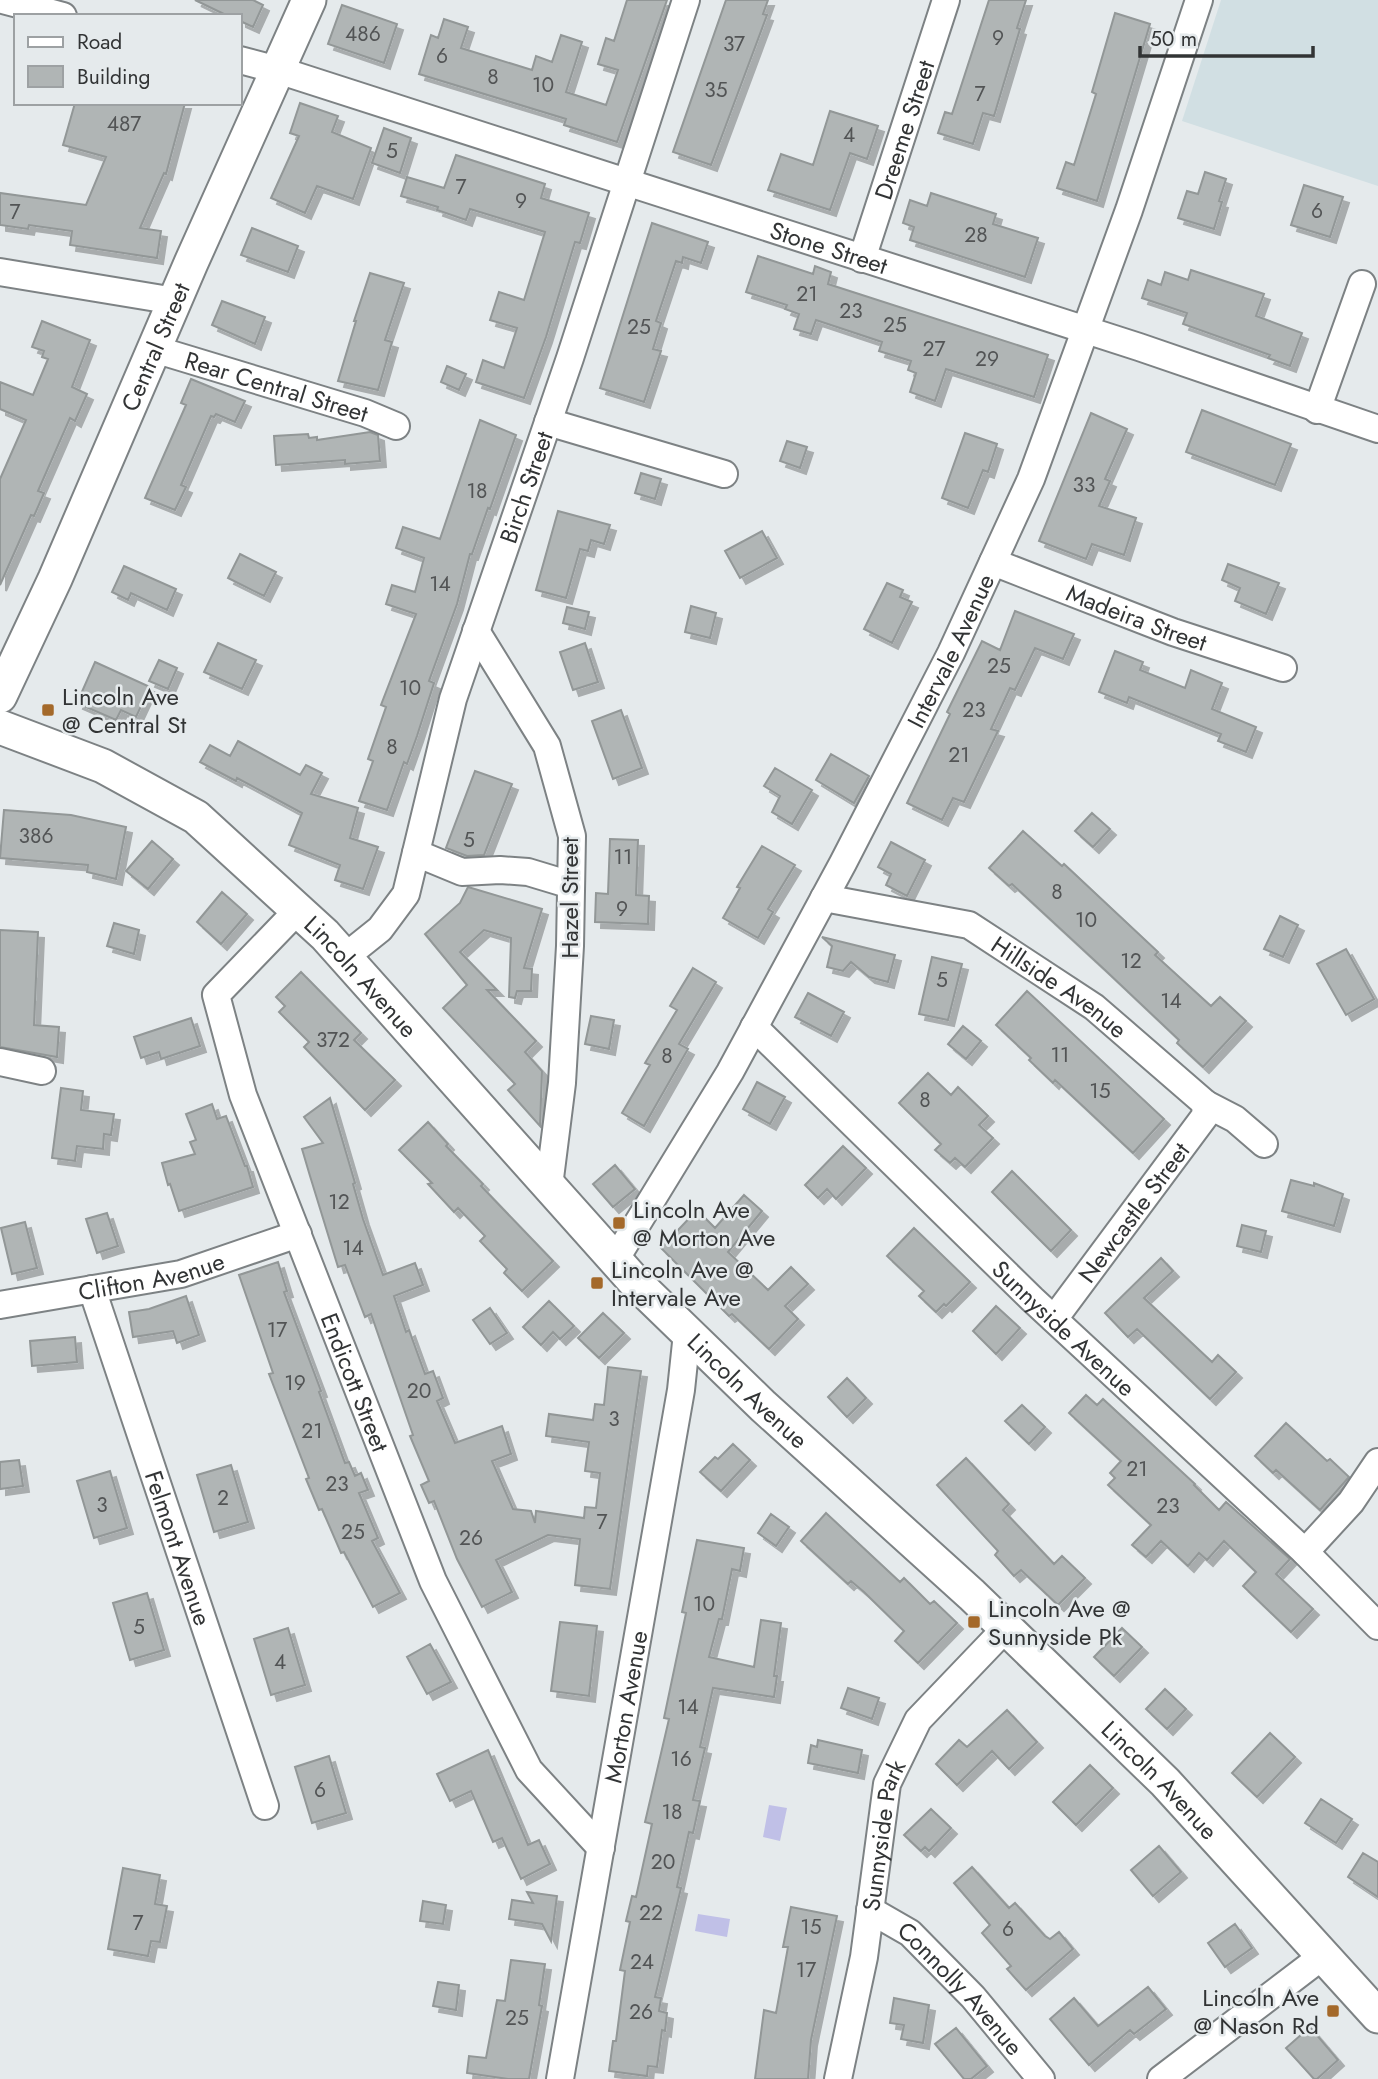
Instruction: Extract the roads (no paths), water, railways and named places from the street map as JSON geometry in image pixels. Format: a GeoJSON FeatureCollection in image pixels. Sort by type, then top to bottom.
{"type":"FeatureCollection","features":[{"type":"Feature","properties":{"kind":"main road","name":"Central Street"},"geometry":{"type":"LineString","coordinates":[[0,696],[55,579],[309,0]]}},
{"type":"Feature","properties":{"kind":"main road","name":"Lincoln Avenue"},"geometry":{"type":"LineString","coordinates":[[0,727],[103,766],[196,817],[298,910],[345,957],[614,1260],[763,1406],[1006,1628],[1165,1782],[1378,2016]]}},
{"type":"Feature","properties":{"kind":"street"},"geometry":{"type":"LineString","coordinates":[[3,0],[56,14]]}},
{"type":"Feature","properties":{"kind":"street","name":"Birch Street"},"geometry":{"type":"LineString","coordinates":[[345,957],[380,929],[406,894],[453,699],[548,422],[687,0]]}},
{"type":"Feature","properties":{"kind":"street","name":"Dreeme Street"},"geometry":{"type":"LineString","coordinates":[[862,259],[946,0]]}},
{"type":"Feature","properties":{"kind":"street","name":"Intervale Avenue"},"geometry":{"type":"LineString","coordinates":[[614,1260],[730,1072],[951,653],[1031,479],[1129,210],[1199,0]]}},
{"type":"Feature","properties":{"kind":"street","name":"Stone Street"},"geometry":{"type":"LineString","coordinates":[[242,61],[628,181],[1378,429]]}},
{"type":"Feature","properties":{"kind":"street"},"geometry":{"type":"LineString","coordinates":[[0,272],[175,301]]}},
{"type":"Feature","properties":{"kind":"street"},"geometry":{"type":"LineString","coordinates":[[1317,410],[1362,284]]}},
{"type":"Feature","properties":{"kind":"street","name":"Rear Central Street"},"geometry":{"type":"LineString","coordinates":[[154,349],[365,413],[396,426]]}},
{"type":"Feature","properties":{"kind":"street"},"geometry":{"type":"LineString","coordinates":[[548,422],[724,474]]}},
{"type":"Feature","properties":{"kind":"street","name":"Madeira Street"},"geometry":{"type":"LineString","coordinates":[[993,562],[1173,632],[1283,668]]}},
{"type":"Feature","properties":{"kind":"street","name":"Hazel Street"},"geometry":{"type":"LineString","coordinates":[[476,631],[547,746],[572,836],[562,1083],[549,1186]]}},
{"type":"Feature","properties":{"kind":"street"},"geometry":{"type":"LineString","coordinates":[[416,853],[462,872],[528,872],[571,885]]}},
{"type":"Feature","properties":{"kind":"street","name":"Hillside Avenue"},"geometry":{"type":"LineString","coordinates":[[824,898],[969,925],[1094,1007],[1206,1104],[1234,1119],[1264,1144]]}},
{"type":"Feature","properties":{"kind":"street","name":"Endicott Street"},"geometry":{"type":"LineString","coordinates":[[298,910],[216,995],[243,1095],[433,1581],[529,1770],[601,1848]]}},
{"type":"Feature","properties":{"kind":"street","name":"Sunnyside Avenue"},"geometry":{"type":"LineString","coordinates":[[754,1027],[894,1166],[1305,1552],[1378,1626]]}},
{"type":"Feature","properties":{"kind":"street"},"geometry":{"type":"LineString","coordinates":[[0,1062],[42,1071]]}},
{"type":"Feature","properties":{"kind":"street","name":"Newcastle Street"},"geometry":{"type":"LineString","coordinates":[[1054,1319],[1205,1116],[1206,1104]]}},
{"type":"Feature","properties":{"kind":"street","name":"Clifton Avenue"},"geometry":{"type":"LineString","coordinates":[[0,1305],[181,1274],[298,1234]]}},
{"type":"Feature","properties":{"kind":"street","name":"Felmont Avenue"},"geometry":{"type":"LineString","coordinates":[[92,1289],[265,1806]]}},
{"type":"Feature","properties":{"kind":"street","name":"Morton Avenue"},"geometry":{"type":"LineString","coordinates":[[560,2079],[681,1390],[687,1333]]}},
{"type":"Feature","properties":{"kind":"street"},"geometry":{"type":"LineString","coordinates":[[1305,1552],[1351,1502],[1378,1462]]}},
{"type":"Feature","properties":{"kind":"street","name":"Sunnyside Park"},"geometry":{"type":"LineString","coordinates":[[838,2079],[864,1956],[887,1784],[918,1720],[1006,1628]]}},
{"type":"Feature","properties":{"kind":"street","name":"Connolly Avenue"},"geometry":{"type":"LineString","coordinates":[[870,1910],[910,1933],[973,1997],[1041,2079]]}},
{"type":"Feature","properties":{"kind":"street"},"geometry":{"type":"LineString","coordinates":[[1161,2079],[1324,1955]]}},
{"type":"Feature","properties":{"kind":"water"},"geometry":{"type":"Polygon","coordinates":[[[769,1805],[787,1808],[780,1841],[763,1837],[769,1805]]]}},
{"type":"Feature","properties":{"kind":"water"},"geometry":{"type":"Polygon","coordinates":[[[698,1914],[730,1919],[727,1937],[695,1931],[698,1914]]]}},
{"type":"Feature","properties":{"kind":"place","name":"Lincoln Ave @ Central St"},"geometry":{"type":"Point","coordinates":[48,710]}},
{"type":"Feature","properties":{"kind":"place","name":"Lincoln Ave @ Morton Ave"},"geometry":{"type":"Point","coordinates":[619,1223]}},
{"type":"Feature","properties":{"kind":"place","name":"Lincoln Ave @ Intervale Ave"},"geometry":{"type":"Point","coordinates":[597,1283]}},
{"type":"Feature","properties":{"kind":"place","name":"Lincoln Ave @ Sunnyside Pk"},"geometry":{"type":"Point","coordinates":[974,1622]}},
{"type":"Feature","properties":{"kind":"place","name":"Lincoln Ave @ Nason Rd"},"geometry":{"type":"Point","coordinates":[1333,2011]}}]}
